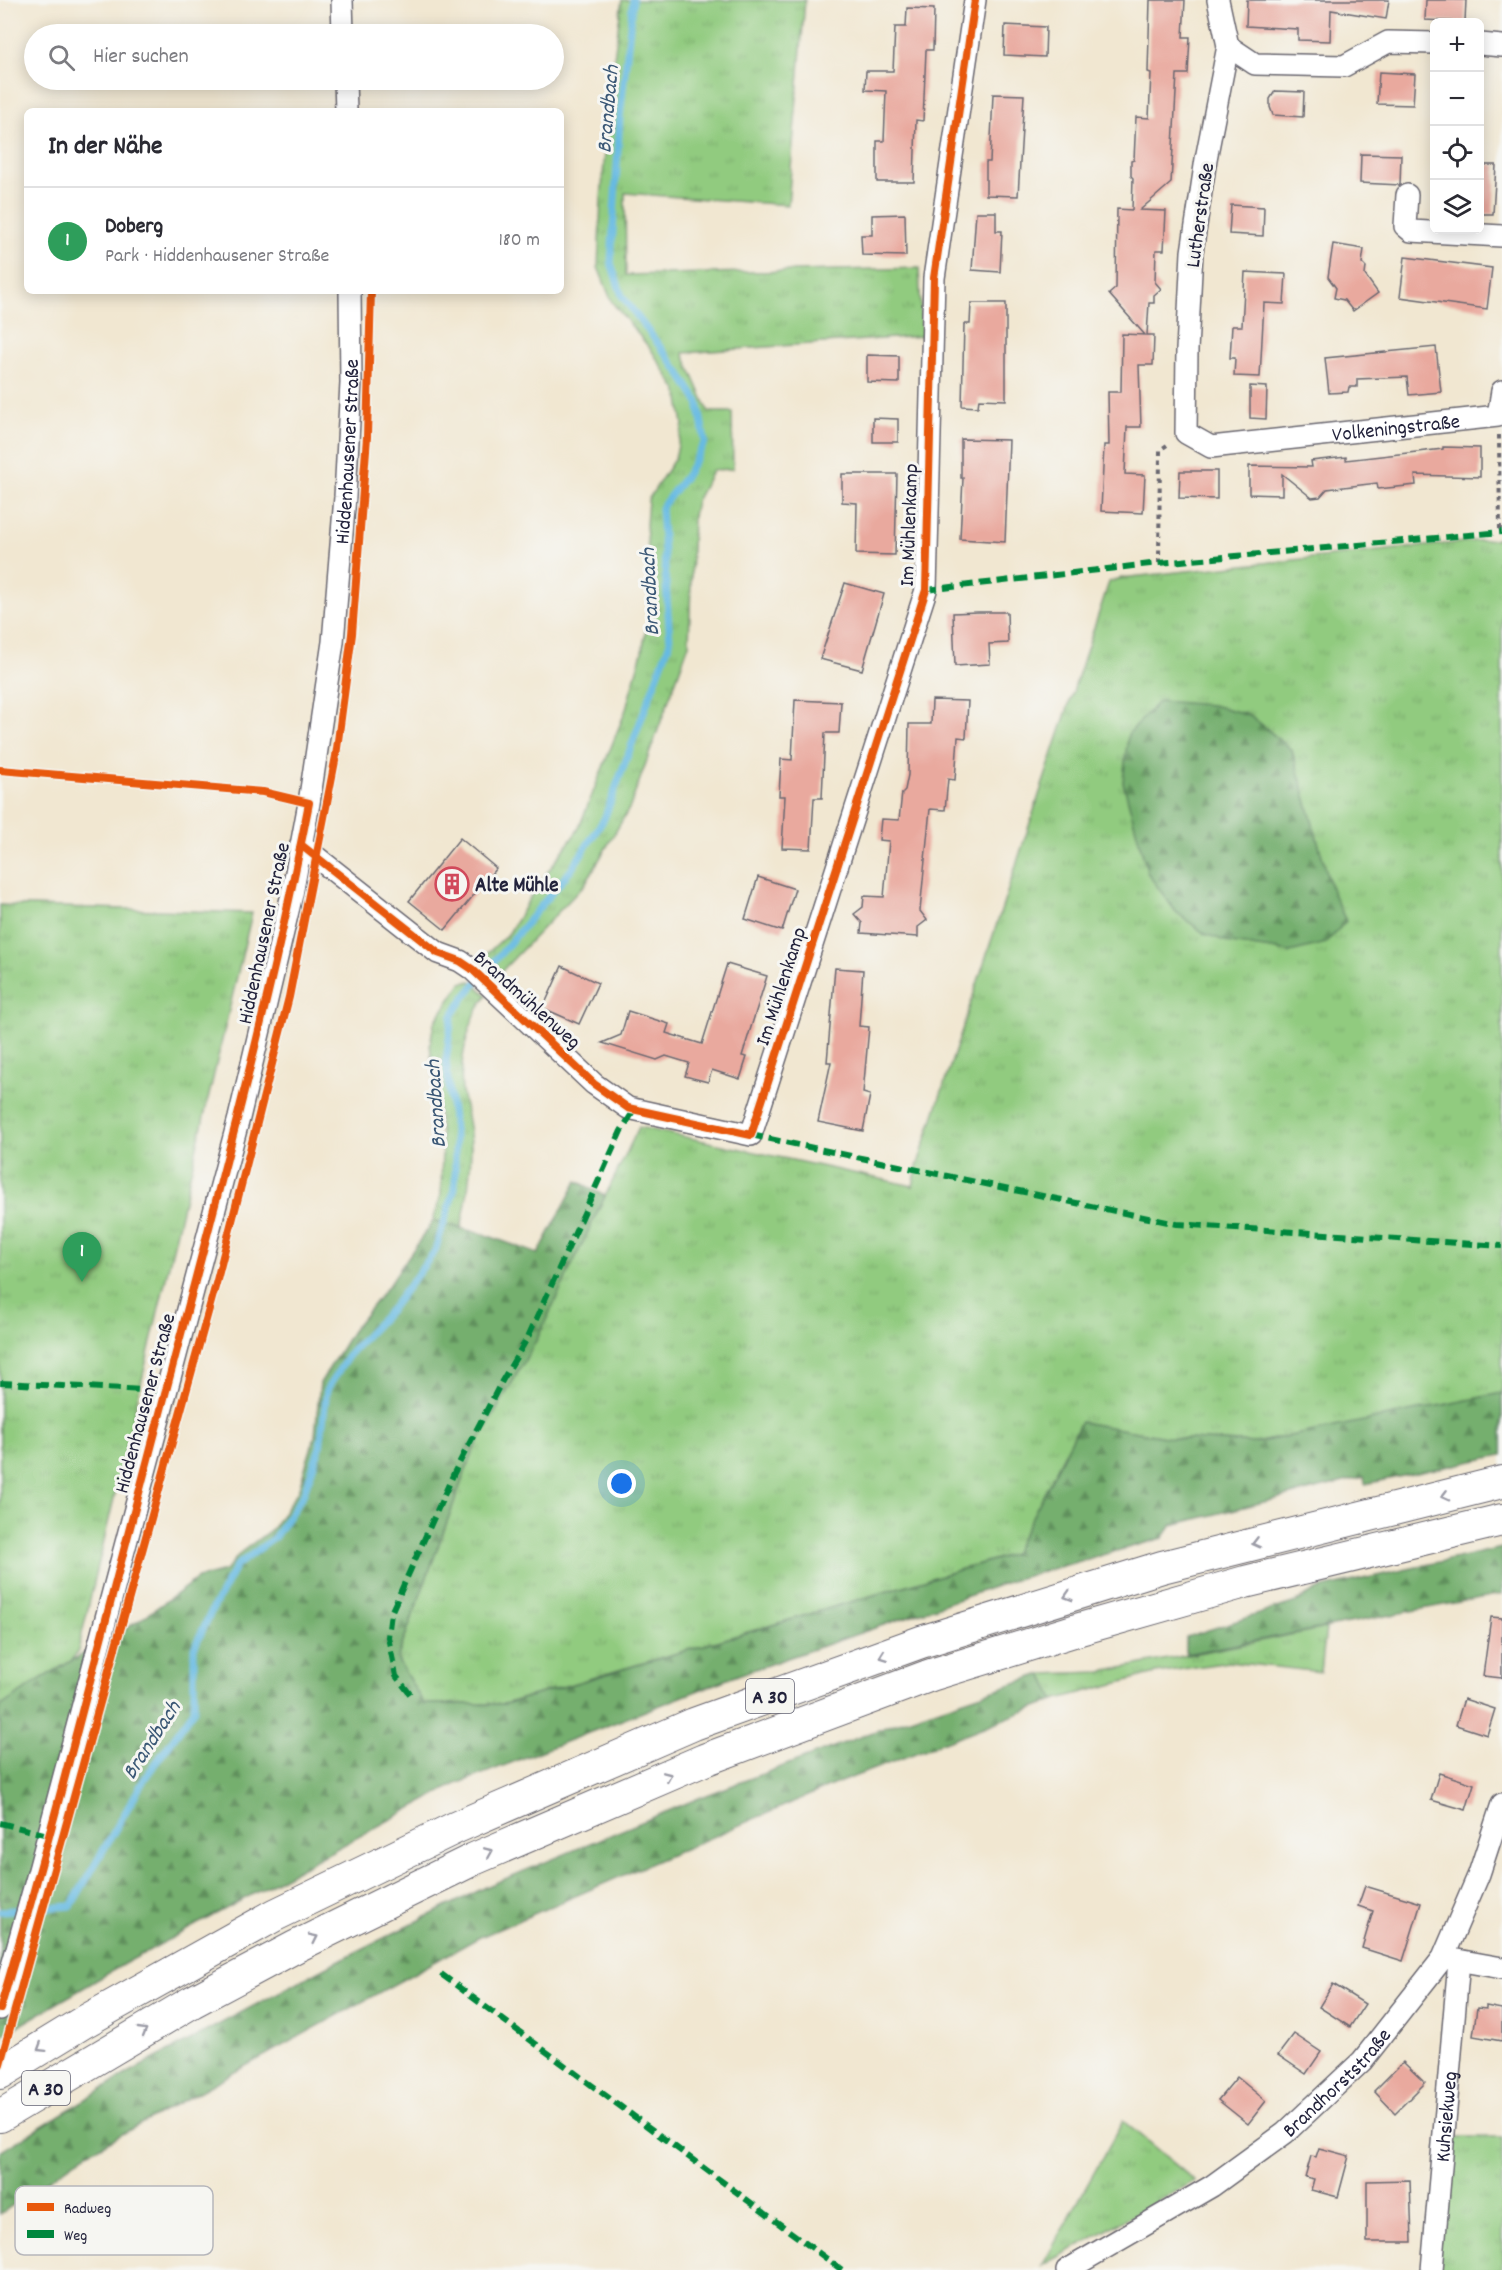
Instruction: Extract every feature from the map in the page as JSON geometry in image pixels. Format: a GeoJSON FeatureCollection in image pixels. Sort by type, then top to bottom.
{"type":"FeatureCollection","features":[{"type":"Feature","properties":{"kind":"highway","name":"A 30"},"geometry":{"type":"LineString","coordinates":[[0,2073],[82,2023],[285,1910],[457,1827],[694,1724],[921,1642],[1162,1567],[1502,1482]]}},
{"type":"Feature","properties":{"kind":"highway","name":"A 30"},"geometry":{"type":"LineString","coordinates":[[0,2116],[192,2002],[295,1947],[464,1864],[704,1760],[931,1675],[1048,1639],[1245,1582],[1502,1520]]}},
{"type":"Feature","properties":{"kind":"street"},"geometry":{"type":"LineString","coordinates":[[342,0],[343,24]]}},
{"type":"Feature","properties":{"kind":"street","name":"Im Mühlenkamp"},"geometry":{"type":"LineString","coordinates":[[751,1135],[926,590],[934,278],[975,0]]}},
{"type":"Feature","properties":{"kind":"street","name":"Lutherstraße"},"geometry":{"type":"LineString","coordinates":[[1186,433],[1192,252],[1206,159],[1228,46],[1218,0]]}},
{"type":"Feature","properties":{"kind":"street"},"geometry":{"type":"LineString","coordinates":[[1228,46],[1255,64],[1344,66],[1388,42],[1430,43]]}},
{"type":"Feature","properties":{"kind":"street"},"geometry":{"type":"LineString","coordinates":[[1484,44],[1502,46]]}},
{"type":"Feature","properties":{"kind":"street"},"geometry":{"type":"LineString","coordinates":[[345,90],[346,108]]}},
{"type":"Feature","properties":{"kind":"street"},"geometry":{"type":"LineString","coordinates":[[1407,195],[1405,226],[1411,231],[1502,236]]}},
{"type":"Feature","properties":{"kind":"street","name":"Hiddenhausener Straße"},"geometry":{"type":"LineString","coordinates":[[0,2009],[18,1949],[239,1118],[292,894],[309,803],[334,631],[345,497],[351,383],[350,294]]}},
{"type":"Feature","properties":{"kind":"street"},"geometry":{"type":"LineString","coordinates":[[1498,416],[1502,391]]}},
{"type":"Feature","properties":{"kind":"street","name":"Volkeningstraße"},"geometry":{"type":"LineString","coordinates":[[1186,433],[1211,447],[1498,416]]}},
{"type":"Feature","properties":{"kind":"street","name":"Brandmühlenweg"},"geometry":{"type":"LineString","coordinates":[[301,845],[438,953],[460,961],[472,969],[594,1084],[628,1108],[751,1135]]}},
{"type":"Feature","properties":{"kind":"street","name":"Brandhorststraße"},"geometry":{"type":"LineString","coordinates":[[1067,2270],[1212,2186],[1285,2133],[1362,2061],[1451,1959],[1502,1804]]}},
{"type":"Feature","properties":{"kind":"street"},"geometry":{"type":"LineString","coordinates":[[1451,1959],[1502,1968]]}},
{"type":"Feature","properties":{"kind":"street","name":"Kuhsiekweg"},"geometry":{"type":"LineString","coordinates":[[1432,2270],[1451,1959]]}},
{"type":"Feature","properties":{"kind":"path"},"geometry":{"type":"LineString","coordinates":[[1498,416],[1500,533]]}},
{"type":"Feature","properties":{"kind":"path"},"geometry":{"type":"LineString","coordinates":[[1160,563],[1160,450],[1186,433]]}},
{"type":"Feature","properties":{"kind":"green space"},"geometry":{"type":"Polygon","coordinates":[[[622,0],[805,0],[788,205],[625,193],[626,275],[919,268],[922,336],[683,353],[709,412],[732,412],[733,469],[713,470],[696,501],[693,516],[689,644],[630,807],[585,884],[496,977],[480,960],[509,933],[534,891],[578,830],[625,712],[642,652],[652,597],[646,525],[648,500],[675,458],[683,425],[678,392],[652,351],[612,302],[598,267],[601,199],[612,72],[622,0]]]}},
{"type":"Feature","properties":{"kind":"green space"},"geometry":{"type":"Polygon","coordinates":[[[1502,538],[1502,1395],[1254,1443],[1171,1438],[1081,1422],[1013,1554],[504,1704],[424,1704],[397,1659],[472,1453],[537,1339],[639,1127],[913,1186],[917,1167],[1109,582],[1121,578],[1502,538]]]}},
{"type":"Feature","properties":{"kind":"green space"},"geometry":{"type":"Polygon","coordinates":[[[1159,701],[1212,705],[1250,715],[1292,750],[1332,891],[1346,921],[1326,943],[1290,952],[1231,943],[1205,934],[1176,912],[1148,874],[1123,782],[1128,734],[1159,701]]]}},
{"type":"Feature","properties":{"kind":"green space"},"geometry":{"type":"Polygon","coordinates":[[[0,905],[252,913],[78,1651],[0,1768],[0,905]]]}},
{"type":"Feature","properties":{"kind":"green space"},"geometry":{"type":"Polygon","coordinates":[[[471,981],[487,995],[470,1028],[462,1067],[462,1091],[471,1146],[468,1187],[461,1228],[433,1221],[441,1195],[442,1144],[430,1044],[434,1023],[461,983],[471,981]]]}},
{"type":"Feature","properties":{"kind":"green space"},"geometry":{"type":"Polygon","coordinates":[[[577,1181],[605,1196],[537,1339],[472,1453],[397,1659],[424,1704],[505,1704],[1013,1554],[1081,1422],[1171,1438],[1255,1443],[1502,1393],[1502,1455],[1365,1484],[1364,1477],[1172,1525],[1163,1538],[1023,1577],[738,1675],[454,1785],[124,1964],[0,2037],[0,1707],[39,1680],[137,1622],[198,1578],[225,1571],[241,1552],[273,1528],[298,1491],[315,1436],[320,1383],[352,1331],[388,1286],[433,1221],[486,1235],[538,1254],[577,1181]]]}},
{"type":"Feature","properties":{"kind":"green space"},"geometry":{"type":"Polygon","coordinates":[[[1502,1548],[1502,1594],[1186,1654],[1186,1637],[1296,1602],[1318,1589],[1502,1548]]]}},
{"type":"Feature","properties":{"kind":"green space"},"geometry":{"type":"Polygon","coordinates":[[[1326,1628],[1321,1672],[1229,1662],[1156,1673],[1054,1700],[1042,1674],[1101,1672],[1326,1628]]]}},
{"type":"Feature","properties":{"kind":"green space"},"geometry":{"type":"Polygon","coordinates":[[[1042,1674],[1054,1700],[835,1784],[478,1938],[86,2154],[40,2186],[15,2186],[15,2204],[0,2214],[0,2152],[128,2073],[330,1965],[488,1886],[699,1798],[910,1718],[1042,1674]]]}},
{"type":"Feature","properties":{"kind":"green space"},"geometry":{"type":"Polygon","coordinates":[[[1123,2121],[1195,2181],[1042,2266],[1123,2121]]]}},
{"type":"Feature","properties":{"kind":"green space"},"geometry":{"type":"Polygon","coordinates":[[[1450,2137],[1502,2137],[1502,2270],[1428,2270],[1450,2137]]]}},
{"type":"Feature","properties":{"kind":"building"},"geometry":{"type":"Polygon","coordinates":[[[1150,0],[1185,0],[1183,37],[1190,37],[1188,74],[1177,74],[1171,183],[1140,210],[1166,211],[1164,250],[1156,250],[1155,282],[1161,289],[1154,295],[1154,303],[1149,303],[1147,335],[1154,335],[1153,365],[1139,365],[1141,427],[1127,427],[1125,474],[1145,475],[1143,513],[1101,511],[1104,445],[1109,445],[1108,392],[1121,392],[1122,334],[1145,335],[1109,294],[1116,288],[1117,209],[1132,210],[1131,161],[1134,160],[1136,117],[1149,118],[1150,0]]]}},
{"type":"Feature","properties":{"kind":"building"},"geometry":{"type":"Polygon","coordinates":[[[1247,0],[1389,0],[1386,19],[1331,10],[1330,41],[1298,40],[1298,29],[1246,26],[1247,0]]]}},
{"type":"Feature","properties":{"kind":"building"},"geometry":{"type":"Polygon","coordinates":[[[1426,0],[1466,0],[1465,18],[1425,20],[1426,0]]]}},
{"type":"Feature","properties":{"kind":"building"},"geometry":{"type":"Polygon","coordinates":[[[907,8],[934,9],[933,50],[926,50],[923,121],[916,120],[914,182],[877,182],[877,141],[884,141],[886,91],[865,90],[866,71],[893,71],[895,27],[906,27],[907,8]]]}},
{"type":"Feature","properties":{"kind":"building"},"geometry":{"type":"Polygon","coordinates":[[[1005,25],[1046,27],[1045,57],[1004,55],[1005,25]]]}},
{"type":"Feature","properties":{"kind":"building"},"geometry":{"type":"Polygon","coordinates":[[[1379,72],[1415,74],[1413,105],[1377,104],[1379,72]]]}},
{"type":"Feature","properties":{"kind":"building"},"geometry":{"type":"Polygon","coordinates":[[[1275,91],[1304,92],[1303,117],[1273,115],[1270,99],[1275,91]]]}},
{"type":"Feature","properties":{"kind":"building"},"geometry":{"type":"Polygon","coordinates":[[[993,94],[1024,95],[1018,196],[986,195],[986,162],[990,162],[993,94]]]}},
{"type":"Feature","properties":{"kind":"building"},"geometry":{"type":"Polygon","coordinates":[[[1361,154],[1401,155],[1400,185],[1360,183],[1361,154]]]}},
{"type":"Feature","properties":{"kind":"building"},"geometry":{"type":"Polygon","coordinates":[[[1484,165],[1496,165],[1493,214],[1484,214],[1484,165]]]}},
{"type":"Feature","properties":{"kind":"building"},"geometry":{"type":"Polygon","coordinates":[[[1231,205],[1264,207],[1263,236],[1229,234],[1231,205]]]}},
{"type":"Feature","properties":{"kind":"building"},"geometry":{"type":"Polygon","coordinates":[[[976,212],[996,212],[996,231],[1002,231],[1000,272],[972,270],[976,212]]]}},
{"type":"Feature","properties":{"kind":"building"},"geometry":{"type":"Polygon","coordinates":[[[905,214],[906,256],[862,255],[861,235],[872,235],[872,215],[905,214]]]}},
{"type":"Feature","properties":{"kind":"building"},"geometry":{"type":"Polygon","coordinates":[[[1333,244],[1364,249],[1362,263],[1366,267],[1365,275],[1378,293],[1353,311],[1344,300],[1334,298],[1336,288],[1328,277],[1333,244]]]}},
{"type":"Feature","properties":{"kind":"building"},"geometry":{"type":"Polygon","coordinates":[[[1405,257],[1492,268],[1487,309],[1400,297],[1405,257]]]}},
{"type":"Feature","properties":{"kind":"building"},"geometry":{"type":"Polygon","coordinates":[[[1245,272],[1286,274],[1284,304],[1264,303],[1260,377],[1234,376],[1235,358],[1230,358],[1232,326],[1242,326],[1245,272]]]}},
{"type":"Feature","properties":{"kind":"building"},"geometry":{"type":"Polygon","coordinates":[[[971,303],[1006,303],[1006,400],[979,399],[978,407],[962,406],[964,324],[970,324],[971,303]]]}},
{"type":"Feature","properties":{"kind":"building"},"geometry":{"type":"Polygon","coordinates":[[[1436,347],[1441,392],[1409,395],[1407,377],[1357,379],[1357,387],[1349,387],[1348,392],[1329,393],[1325,358],[1436,347]]]}},
{"type":"Feature","properties":{"kind":"building"},"geometry":{"type":"Polygon","coordinates":[[[867,355],[899,356],[899,383],[867,382],[867,355]]]}},
{"type":"Feature","properties":{"kind":"building"},"geometry":{"type":"Polygon","coordinates":[[[1250,386],[1267,387],[1266,419],[1250,418],[1250,386]]]}},
{"type":"Feature","properties":{"kind":"building"},"geometry":{"type":"Polygon","coordinates":[[[873,418],[898,419],[898,442],[873,442],[873,418]]]}},
{"type":"Feature","properties":{"kind":"building"},"geometry":{"type":"Polygon","coordinates":[[[961,439],[1009,440],[1005,542],[960,539],[963,478],[961,478],[961,439]]]}},
{"type":"Feature","properties":{"kind":"building"},"geometry":{"type":"Polygon","coordinates":[[[1443,447],[1480,448],[1480,477],[1415,475],[1416,485],[1378,489],[1377,483],[1327,489],[1320,497],[1312,498],[1282,474],[1282,495],[1249,494],[1249,466],[1312,467],[1311,461],[1346,457],[1346,460],[1443,449],[1443,447]]]}},
{"type":"Feature","properties":{"kind":"building"},"geometry":{"type":"Polygon","coordinates":[[[1180,471],[1217,471],[1217,499],[1179,498],[1180,471]]]}},
{"type":"Feature","properties":{"kind":"building"},"geometry":{"type":"Polygon","coordinates":[[[842,474],[897,474],[895,555],[856,554],[857,503],[842,502],[842,474]]]}},
{"type":"Feature","properties":{"kind":"building"},"geometry":{"type":"Polygon","coordinates":[[[845,583],[884,594],[862,670],[820,659],[845,583]]]}},
{"type":"Feature","properties":{"kind":"building"},"geometry":{"type":"Polygon","coordinates":[[[1007,612],[1008,643],[989,644],[990,664],[955,666],[953,613],[1007,612]]]}},
{"type":"Feature","properties":{"kind":"building"},"geometry":{"type":"Polygon","coordinates":[[[795,700],[841,702],[839,733],[825,733],[822,798],[814,798],[811,849],[782,848],[785,796],[779,796],[781,759],[792,760],[795,700]]]}},
{"type":"Feature","properties":{"kind":"building"},"geometry":{"type":"Polygon","coordinates":[[[932,700],[968,701],[966,738],[958,737],[955,780],[948,779],[945,810],[930,809],[920,911],[927,920],[918,927],[918,937],[861,933],[862,923],[854,914],[863,907],[864,896],[884,897],[889,841],[879,840],[881,819],[899,820],[902,793],[905,790],[908,775],[909,724],[931,724],[932,700]]]}},
{"type":"Feature","properties":{"kind":"building","name":"Alte Mühle"},"geometry":{"type":"Polygon","coordinates":[[[460,838],[496,868],[445,930],[409,901],[460,838]]]}},
{"type":"Feature","properties":{"kind":"building"},"geometry":{"type":"Polygon","coordinates":[[[758,877],[795,889],[782,931],[745,919],[758,877]]]}},
{"type":"Feature","properties":{"kind":"building"},"geometry":{"type":"Polygon","coordinates":[[[727,964],[767,976],[742,1056],[747,1057],[740,1079],[712,1070],[708,1082],[685,1076],[689,1063],[666,1056],[657,1060],[602,1043],[621,1035],[628,1011],[669,1024],[666,1033],[702,1044],[727,964]]]}},
{"type":"Feature","properties":{"kind":"building"},"geometry":{"type":"Polygon","coordinates":[[[562,966],[598,983],[579,1024],[543,1008],[562,966]]]}},
{"type":"Feature","properties":{"kind":"building"},"geometry":{"type":"Polygon","coordinates":[[[835,968],[863,970],[859,1026],[869,1027],[863,1093],[870,1095],[863,1131],[818,1122],[831,1062],[827,1062],[835,968]]]}},
{"type":"Feature","properties":{"kind":"building"},"geometry":{"type":"Polygon","coordinates":[[[1491,1617],[1502,1618],[1502,1678],[1483,1676],[1491,1617]]]}},
{"type":"Feature","properties":{"kind":"building"},"geometry":{"type":"Polygon","coordinates":[[[1464,1699],[1495,1709],[1487,1735],[1456,1725],[1464,1699]]]}},
{"type":"Feature","properties":{"kind":"building"},"geometry":{"type":"Polygon","coordinates":[[[1439,1773],[1474,1784],[1466,1810],[1431,1800],[1439,1773]]]}},
{"type":"Feature","properties":{"kind":"building"},"geometry":{"type":"Polygon","coordinates":[[[1365,1886],[1421,1903],[1403,1961],[1362,1948],[1373,1911],[1358,1906],[1365,1886]]]}},
{"type":"Feature","properties":{"kind":"building"},"geometry":{"type":"Polygon","coordinates":[[[1333,1984],[1365,2004],[1350,2027],[1319,2007],[1333,1984]]]}},
{"type":"Feature","properties":{"kind":"building"},"geometry":{"type":"Polygon","coordinates":[[[1486,2006],[1502,2009],[1502,2041],[1473,2036],[1477,2008],[1486,2009],[1486,2006]]]}},
{"type":"Feature","properties":{"kind":"building"},"geometry":{"type":"Polygon","coordinates":[[[1294,2034],[1321,2052],[1306,2074],[1278,2055],[1294,2034]]]}},
{"type":"Feature","properties":{"kind":"building"},"geometry":{"type":"Polygon","coordinates":[[[1403,2062],[1425,2083],[1395,2113],[1374,2091],[1403,2062]]]}},
{"type":"Feature","properties":{"kind":"building"},"geometry":{"type":"Polygon","coordinates":[[[1237,2077],[1266,2101],[1248,2124],[1218,2100],[1237,2077]]]}},
{"type":"Feature","properties":{"kind":"building"},"geometry":{"type":"Polygon","coordinates":[[[1319,2148],[1349,2156],[1338,2197],[1311,2190],[1314,2179],[1305,2177],[1311,2156],[1316,2157],[1319,2148]]]}},
{"type":"Feature","properties":{"kind":"building"},"geometry":{"type":"Polygon","coordinates":[[[1410,2180],[1412,2242],[1367,2242],[1367,2181],[1410,2180]]]}},
{"type":"Feature","properties":{"kind":"waterway","name":"Brandbach"},"geometry":{"type":"LineString","coordinates":[[0,1911],[71,1906],[145,1778],[194,1710],[194,1648],[236,1566],[274,1538],[303,1495],[320,1447],[327,1389],[350,1353],[392,1308],[435,1251],[455,1188],[455,1137],[446,1061],[452,1016],[466,995],[571,870],[604,819],[670,642],[661,508],[687,474],[705,442],[698,402],[679,372],[622,296],[611,263],[620,117],[633,0]]}},
{"type":"Feature","properties":{"kind":"marked path"},"geometry":{"type":"LineString","coordinates":[[926,590],[1159,563],[1502,532]]}},
{"type":"Feature","properties":{"kind":"marked path"},"geometry":{"type":"LineString","coordinates":[[410,1694],[396,1676],[388,1637],[391,1613],[454,1473],[502,1381],[528,1337],[621,1131],[635,1109]]}},
{"type":"Feature","properties":{"kind":"marked path"},"geometry":{"type":"LineString","coordinates":[[751,1135],[1177,1224],[1502,1246]]}},
{"type":"Feature","properties":{"kind":"marked path"},"geometry":{"type":"LineString","coordinates":[[0,1383],[166,1391]]}},
{"type":"Feature","properties":{"kind":"marked path"},"geometry":{"type":"LineString","coordinates":[[0,1823],[52,1836]]}},
{"type":"Feature","properties":{"kind":"marked path"},"geometry":{"type":"LineString","coordinates":[[441,1974],[842,2270]]}},
{"type":"Feature","properties":{"kind":"cycle path"},"geometry":{"type":"LineString","coordinates":[[301,845],[438,953],[460,961],[472,969],[594,1084],[628,1108],[751,1135],[926,590],[934,278],[975,0]]}},
{"type":"Feature","properties":{"kind":"cycle path"},"geometry":{"type":"LineString","coordinates":[[0,2064],[217,1280],[289,997],[336,756],[352,634],[367,437],[371,294]]}},
{"type":"Feature","properties":{"kind":"cycle path"},"geometry":{"type":"LineString","coordinates":[[0,770],[263,792],[309,803],[274,968],[234,1132],[58,1804],[0,2009]]}},
{"type":"Feature","properties":{"kind":"place","name":"Alte Mühle"},"geometry":{"type":"Point","coordinates":[452,884]}},
{"type":"Feature","properties":{"kind":"place","name":"Doberg"},"geometry":{"type":"Point","coordinates":[82,1282]}}]}
